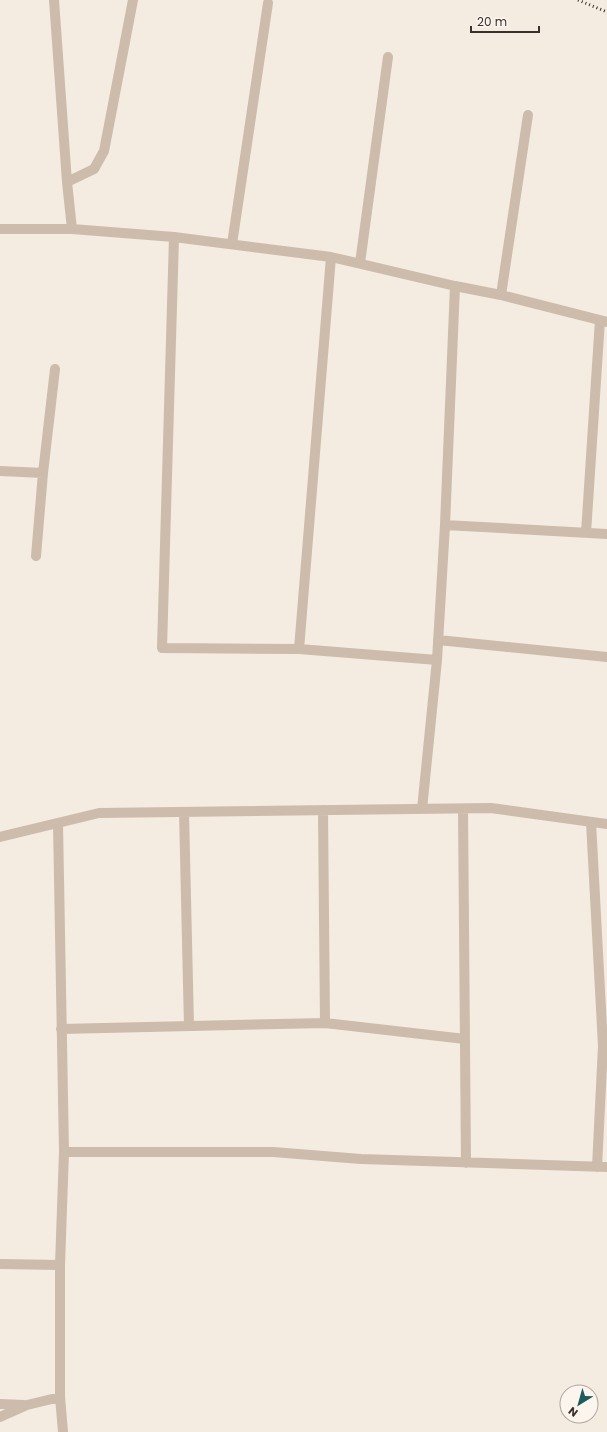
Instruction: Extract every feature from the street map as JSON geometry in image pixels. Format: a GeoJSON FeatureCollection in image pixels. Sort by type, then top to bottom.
{"type":"FeatureCollection","features":[{"type":"Feature","properties":{"kind":"street"},"geometry":{"type":"LineString","coordinates":[[54,0],[67,182],[72,229]]}},
{"type":"Feature","properties":{"kind":"street"},"geometry":{"type":"LineString","coordinates":[[67,182],[94,169],[104,152],[133,0]]}},
{"type":"Feature","properties":{"kind":"street"},"geometry":{"type":"LineString","coordinates":[[232,244],[268,3]]}},
{"type":"Feature","properties":{"kind":"street"},"geometry":{"type":"LineString","coordinates":[[360,263],[388,57]]}},
{"type":"Feature","properties":{"kind":"street"},"geometry":{"type":"LineString","coordinates":[[501,295],[528,115]]}},
{"type":"Feature","properties":{"kind":"street"},"geometry":{"type":"LineString","coordinates":[[0,229],[72,229],[174,237],[331,257],[455,286],[501,295],[603,321],[586,533]]}},
{"type":"Feature","properties":{"kind":"street"},"geometry":{"type":"LineString","coordinates":[[174,237],[162,648],[299,649],[437,660]]}},
{"type":"Feature","properties":{"kind":"street"},"geometry":{"type":"LineString","coordinates":[[299,649],[331,257]]}},
{"type":"Feature","properties":{"kind":"street"},"geometry":{"type":"LineString","coordinates":[[422,809],[437,660],[445,525],[455,286]]}},
{"type":"Feature","properties":{"kind":"street"},"geometry":{"type":"LineString","coordinates":[[36,556],[43,473],[55,370]]}},
{"type":"Feature","properties":{"kind":"street"},"geometry":{"type":"LineString","coordinates":[[0,471],[43,473]]}},
{"type":"Feature","properties":{"kind":"street"},"geometry":{"type":"LineString","coordinates":[[445,525],[607,534]]}},
{"type":"Feature","properties":{"kind":"street"},"geometry":{"type":"LineString","coordinates":[[438,640],[607,657]]}},
{"type":"Feature","properties":{"kind":"street"},"geometry":{"type":"LineString","coordinates":[[0,837],[99,813],[491,808],[607,824]]}},
{"type":"Feature","properties":{"kind":"street"},"geometry":{"type":"LineString","coordinates":[[463,809],[466,1163]]}},
{"type":"Feature","properties":{"kind":"street"},"geometry":{"type":"LineString","coordinates":[[323,810],[325,1023]]}},
{"type":"Feature","properties":{"kind":"street"},"geometry":{"type":"LineString","coordinates":[[184,812],[189,1026]]}},
{"type":"Feature","properties":{"kind":"street"},"geometry":{"type":"LineString","coordinates":[[64,1152],[273,1152],[361,1159],[602,1167],[602,1046],[591,822]]}},
{"type":"Feature","properties":{"kind":"street"},"geometry":{"type":"LineString","coordinates":[[58,823],[64,1152],[60,1265],[60,1397],[63,1432]]}},
{"type":"Feature","properties":{"kind":"street"},"geometry":{"type":"LineString","coordinates":[[62,1029],[325,1023],[465,1039]]}},
{"type":"Feature","properties":{"kind":"street"},"geometry":{"type":"LineString","coordinates":[[0,1264],[60,1265]]}},
{"type":"Feature","properties":{"kind":"street"},"geometry":{"type":"LineString","coordinates":[[0,1417],[27,1405],[60,1397]]}},
{"type":"Feature","properties":{"kind":"street"},"geometry":{"type":"LineString","coordinates":[[0,1404],[27,1405]]}},
{"type":"Feature","properties":{"kind":"railway"},"geometry":{"type":"LineString","coordinates":[[578,0],[607,12]]}}]}
